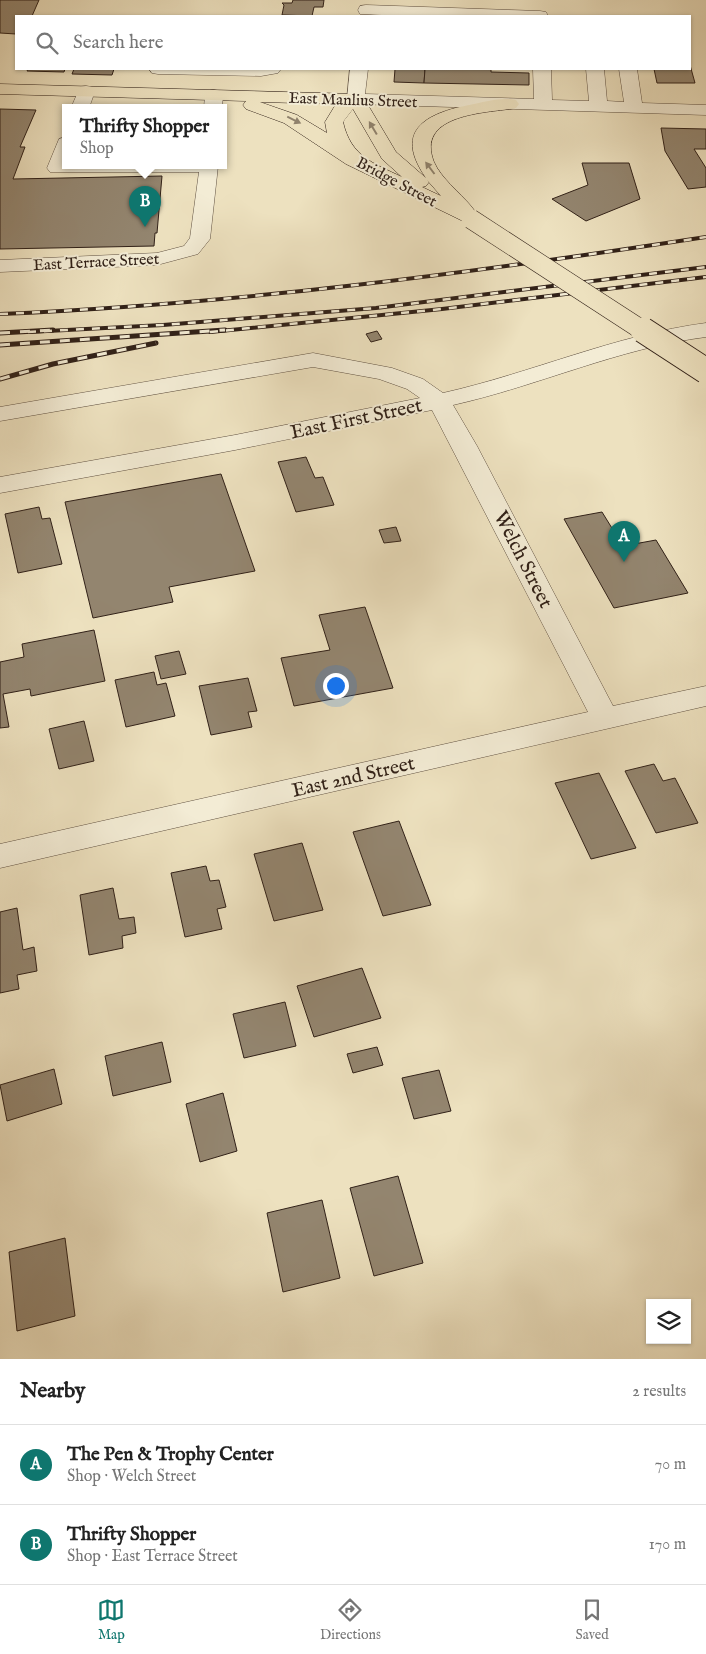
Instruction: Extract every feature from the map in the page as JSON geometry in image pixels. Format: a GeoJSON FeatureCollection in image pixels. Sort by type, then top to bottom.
{"type":"FeatureCollection","features":[{"type":"Feature","properties":{"kind":"main road","name":"East Manlius Street"},"geometry":{"type":"LineString","coordinates":[[0,89],[161,94],[214,102],[237,96],[356,99]]}},
{"type":"Feature","properties":{"kind":"main road","name":"Bridge Street"},"geometry":{"type":"LineString","coordinates":[[472,219],[353,160],[337,137],[334,122],[342,108],[356,99],[389,154],[409,175],[472,219],[706,371]]}},
{"type":"Feature","properties":{"kind":"main road"},"geometry":{"type":"LineString","coordinates":[[214,102],[273,110],[305,125],[353,160]]}},
{"type":"Feature","properties":{"kind":"main road"},"geometry":{"type":"LineString","coordinates":[[472,219],[425,163],[420,148],[423,133],[448,114],[510,104]]}},
{"type":"Feature","properties":{"kind":"street"},"geometry":{"type":"LineString","coordinates":[[366,9],[515,15]]}},
{"type":"Feature","properties":{"kind":"street"},"geometry":{"type":"LineString","coordinates":[[161,94],[169,70]]}},
{"type":"Feature","properties":{"kind":"street"},"geometry":{"type":"LineString","coordinates":[[237,96],[243,70]]}},
{"type":"Feature","properties":{"kind":"street"},"geometry":{"type":"LineString","coordinates":[[356,99],[359,70]]}},
{"type":"Feature","properties":{"kind":"street"},"geometry":{"type":"LineString","coordinates":[[542,70],[543,105]]}},
{"type":"Feature","properties":{"kind":"street"},"geometry":{"type":"LineString","coordinates":[[595,70],[600,107]]}},
{"type":"Feature","properties":{"kind":"street"},"geometry":{"type":"LineString","coordinates":[[628,70],[634,108]]}},
{"type":"Feature","properties":{"kind":"street"},"geometry":{"type":"LineString","coordinates":[[81,104],[86,91]]}},
{"type":"Feature","properties":{"kind":"street","name":"East Manlius Street"},"geometry":{"type":"LineString","coordinates":[[356,99],[706,110]]}},
{"type":"Feature","properties":{"kind":"street"},"geometry":{"type":"LineString","coordinates":[[62,154],[57,168],[62,168]]}},
{"type":"Feature","properties":{"kind":"street","name":"East Terrace Street"},"geometry":{"type":"LineString","coordinates":[[0,266],[157,259],[190,250],[200,240],[209,169]]}},
{"type":"Feature","properties":{"kind":"street","name":"East First Street"},"geometry":{"type":"LineString","coordinates":[[0,485],[224,445],[439,401],[482,391],[625,345],[676,333],[706,330]]}},
{"type":"Feature","properties":{"kind":"street"},"geometry":{"type":"LineString","coordinates":[[0,414],[313,360],[384,373],[415,384],[439,401]]}},
{"type":"Feature","properties":{"kind":"street","name":"Welch Street"},"geometry":{"type":"LineString","coordinates":[[439,401],[465,446],[606,719]]}},
{"type":"Feature","properties":{"kind":"street","name":"East 2nd Street"},"geometry":{"type":"LineString","coordinates":[[0,856],[706,696]]}},
{"type":"Feature","properties":{"kind":"building"},"geometry":{"type":"Polygon","coordinates":[[[0,0],[39,0],[32,15],[15,15],[15,34],[0,33],[0,0]]]}},
{"type":"Feature","properties":{"kind":"building"},"geometry":{"type":"Polygon","coordinates":[[[293,0],[324,0],[323,7],[314,7],[312,15],[282,15],[284,5],[282,3],[292,3],[293,0]]]}},
{"type":"Feature","properties":{"kind":"building"},"geometry":{"type":"Polygon","coordinates":[[[691,69],[695,83],[657,83],[654,70],[691,69]]]}},
{"type":"Feature","properties":{"kind":"building"},"geometry":{"type":"Polygon","coordinates":[[[28,70],[65,70],[64,72],[28,70]]]}},
{"type":"Feature","properties":{"kind":"building"},"geometry":{"type":"Polygon","coordinates":[[[74,70],[114,70],[112,75],[72,74],[74,70]]]}},
{"type":"Feature","properties":{"kind":"building"},"geometry":{"type":"Polygon","coordinates":[[[395,70],[425,70],[424,83],[394,82],[395,70]]]}},
{"type":"Feature","properties":{"kind":"building"},"geometry":{"type":"Polygon","coordinates":[[[425,70],[491,70],[491,72],[529,73],[529,85],[424,83],[425,70]]]}},
{"type":"Feature","properties":{"kind":"building"},"geometry":{"type":"Polygon","coordinates":[[[0,109],[36,110],[20,147],[25,147],[13,179],[162,176],[157,233],[155,233],[154,246],[0,249],[0,109]]]}},
{"type":"Feature","properties":{"kind":"building"},"geometry":{"type":"Polygon","coordinates":[[[661,128],[706,129],[706,149],[694,149],[706,168],[706,187],[688,189],[665,151],[661,128]]]}},
{"type":"Feature","properties":{"kind":"building"},"geometry":{"type":"Polygon","coordinates":[[[582,163],[629,163],[640,199],[586,221],[552,199],[588,185],[582,163]]]}},
{"type":"Feature","properties":{"kind":"building"},"geometry":{"type":"Polygon","coordinates":[[[377,331],[382,339],[371,342],[366,334],[377,331]]]}},
{"type":"Feature","properties":{"kind":"building"},"geometry":{"type":"Polygon","coordinates":[[[306,457],[315,478],[323,477],[334,505],[296,512],[278,462],[306,457]]]}},
{"type":"Feature","properties":{"kind":"building"},"geometry":{"type":"Polygon","coordinates":[[[221,474],[255,571],[169,587],[173,602],[93,618],[65,502],[221,474]]]}},
{"type":"Feature","properties":{"kind":"building"},"geometry":{"type":"Polygon","coordinates":[[[39,507],[42,519],[50,518],[62,564],[18,573],[5,514],[39,507]]]}},
{"type":"Feature","properties":{"kind":"building"},"geometry":{"type":"Polygon","coordinates":[[[602,512],[623,546],[656,540],[688,593],[614,608],[564,519],[602,512]]]}},
{"type":"Feature","properties":{"kind":"building"},"geometry":{"type":"Polygon","coordinates":[[[396,527],[401,541],[384,543],[379,530],[396,527]]]}},
{"type":"Feature","properties":{"kind":"building"},"geometry":{"type":"Polygon","coordinates":[[[365,607],[393,688],[294,706],[281,658],[330,650],[319,615],[365,607]]]}},
{"type":"Feature","properties":{"kind":"building"},"geometry":{"type":"Polygon","coordinates":[[[94,630],[105,681],[31,696],[30,689],[3,694],[9,727],[0,728],[0,662],[24,657],[22,644],[94,630]]]}},
{"type":"Feature","properties":{"kind":"building"},"geometry":{"type":"Polygon","coordinates":[[[179,651],[186,674],[161,679],[155,656],[179,651]]]}},
{"type":"Feature","properties":{"kind":"building"},"geometry":{"type":"Polygon","coordinates":[[[154,672],[157,685],[166,683],[175,716],[126,727],[115,680],[154,672]]]}},
{"type":"Feature","properties":{"kind":"building"},"geometry":{"type":"Polygon","coordinates":[[[248,678],[257,711],[248,712],[252,727],[211,735],[199,686],[248,678]]]}},
{"type":"Feature","properties":{"kind":"building"},"geometry":{"type":"Polygon","coordinates":[[[84,721],[94,761],[59,769],[49,729],[84,721]]]}},
{"type":"Feature","properties":{"kind":"building"},"geometry":{"type":"Polygon","coordinates":[[[654,764],[663,781],[675,778],[698,823],[656,833],[625,771],[654,764]]]}},
{"type":"Feature","properties":{"kind":"building"},"geometry":{"type":"Polygon","coordinates":[[[599,773],[636,848],[591,859],[555,783],[599,773]]]}},
{"type":"Feature","properties":{"kind":"building"},"geometry":{"type":"Polygon","coordinates":[[[399,821],[431,905],[383,916],[353,832],[399,821]]]}},
{"type":"Feature","properties":{"kind":"building"},"geometry":{"type":"Polygon","coordinates":[[[302,843],[323,910],[274,921],[254,854],[302,843]]]}},
{"type":"Feature","properties":{"kind":"building"},"geometry":{"type":"Polygon","coordinates":[[[206,866],[210,881],[219,880],[226,907],[217,909],[222,929],[185,937],[171,873],[206,866]]]}},
{"type":"Feature","properties":{"kind":"building"},"geometry":{"type":"Polygon","coordinates":[[[113,888],[119,919],[134,917],[136,933],[122,936],[123,948],[89,955],[80,895],[113,888]]]}},
{"type":"Feature","properties":{"kind":"building"},"geometry":{"type":"Polygon","coordinates":[[[17,908],[23,950],[34,947],[37,971],[17,975],[19,989],[0,993],[0,912],[17,908]]]}},
{"type":"Feature","properties":{"kind":"building"},"geometry":{"type":"Polygon","coordinates":[[[362,968],[381,1018],[314,1037],[297,986],[362,968]]]}},
{"type":"Feature","properties":{"kind":"building"},"geometry":{"type":"Polygon","coordinates":[[[285,1002],[296,1046],[244,1058],[233,1014],[285,1002]]]}},
{"type":"Feature","properties":{"kind":"building"},"geometry":{"type":"Polygon","coordinates":[[[162,1042],[171,1082],[113,1096],[105,1056],[162,1042]]]}},
{"type":"Feature","properties":{"kind":"building"},"geometry":{"type":"Polygon","coordinates":[[[377,1047],[383,1065],[353,1073],[347,1054],[377,1047]]]}},
{"type":"Feature","properties":{"kind":"building"},"geometry":{"type":"Polygon","coordinates":[[[54,1069],[62,1104],[7,1121],[0,1085],[54,1069]]]}},
{"type":"Feature","properties":{"kind":"building"},"geometry":{"type":"Polygon","coordinates":[[[439,1070],[451,1111],[414,1119],[402,1078],[439,1070]]]}},
{"type":"Feature","properties":{"kind":"building"},"geometry":{"type":"Polygon","coordinates":[[[223,1093],[237,1151],[200,1162],[186,1104],[223,1093]]]}},
{"type":"Feature","properties":{"kind":"building"},"geometry":{"type":"Polygon","coordinates":[[[398,1176],[423,1263],[374,1276],[350,1188],[398,1176]]]}},
{"type":"Feature","properties":{"kind":"building"},"geometry":{"type":"Polygon","coordinates":[[[322,1200],[340,1278],[283,1292],[267,1213],[322,1200]]]}},
{"type":"Feature","properties":{"kind":"building"},"geometry":{"type":"Polygon","coordinates":[[[65,1238],[75,1316],[17,1331],[9,1252],[65,1238]]]}},
{"type":"Feature","properties":{"kind":"railway"},"geometry":{"type":"LineString","coordinates":[[0,314],[177,303],[266,295],[442,275],[706,237]]}},
{"type":"Feature","properties":{"kind":"railway"},"geometry":{"type":"LineString","coordinates":[[28,332],[163,325],[376,308],[706,267]]}},
{"type":"Feature","properties":{"kind":"railway"},"geometry":{"type":"LineString","coordinates":[[210,332],[442,309],[706,277]]}},
{"type":"Feature","properties":{"kind":"railway"},"geometry":{"type":"LineString","coordinates":[[0,333],[53,330]]}},
{"type":"Feature","properties":{"kind":"railway"},"geometry":{"type":"LineString","coordinates":[[0,345],[225,330]]}},
{"type":"Feature","properties":{"kind":"railway"},"geometry":{"type":"LineString","coordinates":[[0,379],[53,364],[156,343]]}},
{"type":"Feature","properties":{"kind":"place","name":"Thrifty Shopper"},"geometry":{"type":"Point","coordinates":[145,227]}},
{"type":"Feature","properties":{"kind":"place","name":"The Pen & Trophy Center"},"geometry":{"type":"Point","coordinates":[624,562]}}]}
